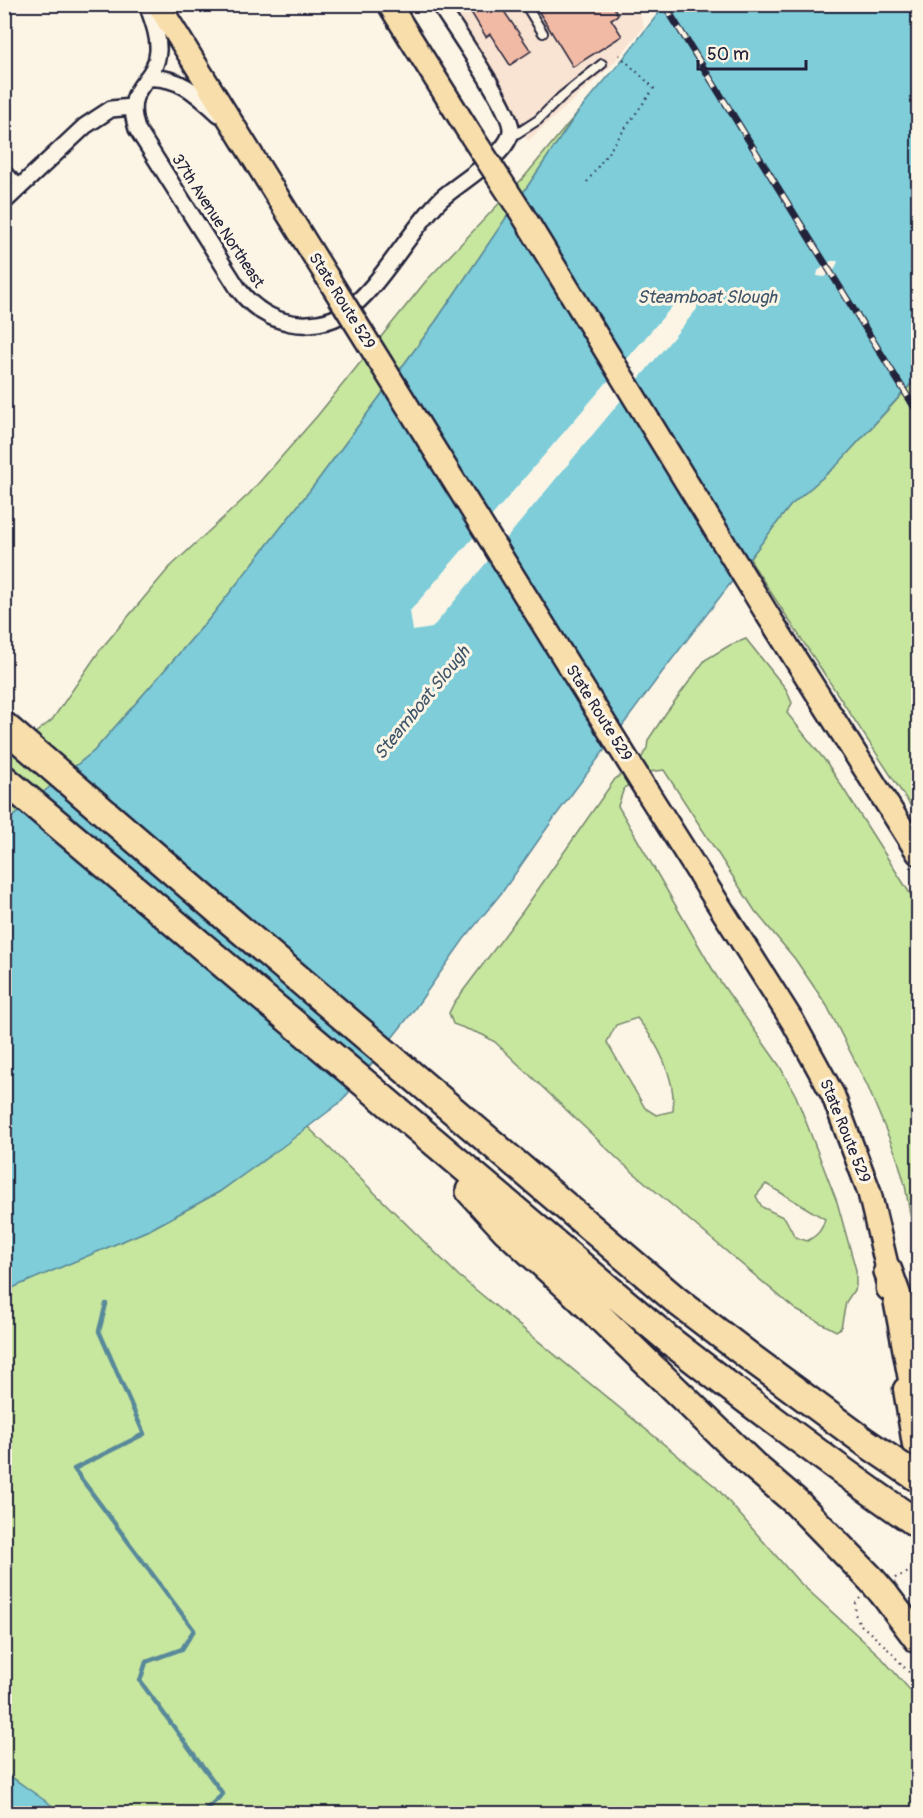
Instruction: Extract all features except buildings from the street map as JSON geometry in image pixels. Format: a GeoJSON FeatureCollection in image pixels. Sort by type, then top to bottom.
{"type":"FeatureCollection","features":[{"type":"Feature","properties":{"kind":"highway"},"geometry":{"type":"LineString","coordinates":[[4,726],[677,1301],[865,1442],[918,1478]]}},
{"type":"Feature","properties":{"kind":"highway"},"geometry":{"type":"LineString","coordinates":[[4,779],[669,1340],[754,1406],[918,1524]]}},
{"type":"Feature","properties":{"kind":"highway"},"geometry":{"type":"LineString","coordinates":[[420,1130],[454,1174],[506,1230],[575,1293],[754,1466],[796,1502],[877,1586],[918,1639]]}},
{"type":"Feature","properties":{"kind":"highway"},"geometry":{"type":"LineString","coordinates":[[888,1271],[897,1296],[918,1409]]}},
{"type":"Feature","properties":{"kind":"main road","name":"State Route 529"},"geometry":{"type":"LineString","coordinates":[[158,4],[648,793],[793,1022],[833,1095],[869,1191],[888,1271],[888,1297],[918,1470]]}},
{"type":"Feature","properties":{"kind":"main road"},"geometry":{"type":"LineString","coordinates":[[389,4],[918,853]]}},
{"type":"Feature","properties":{"kind":"street"},"geometry":{"type":"LineString","coordinates":[[4,202],[85,126],[111,109],[132,107],[134,98],[156,63],[158,51],[157,36],[147,4]]}},
{"type":"Feature","properties":{"kind":"street"},"geometry":{"type":"LineString","coordinates":[[440,4],[500,101],[509,119],[511,130],[509,139]]}},
{"type":"Feature","properties":{"kind":"street"},"geometry":{"type":"LineString","coordinates":[[147,78],[170,79],[188,87],[236,130]]}},
{"type":"Feature","properties":{"kind":"street","name":"37th Avenue Northeast"},"geometry":{"type":"LineString","coordinates":[[132,107],[137,129],[239,290],[251,305],[263,313],[278,320],[301,325],[327,321],[350,309],[369,290],[440,200],[501,150],[509,139]]}},
{"type":"Feature","properties":{"kind":"lane"},"geometry":{"type":"LineString","coordinates":[[525,4],[543,33]]}},
{"type":"Feature","properties":{"kind":"lane"},"geometry":{"type":"LineString","coordinates":[[509,139],[538,120],[561,97],[602,64]]}},
{"type":"Feature","properties":{"kind":"lane"},"geometry":{"type":"LineString","coordinates":[[4,168],[22,186]]}},
{"type":"Feature","properties":{"kind":"path"},"geometry":{"type":"LineString","coordinates":[[587,182],[654,88],[619,55]]}},
{"type":"Feature","properties":{"kind":"shaded area"},"geometry":{"type":"Polygon","coordinates":[[[448,5],[637,5],[644,27],[612,65],[528,141],[448,5]]]}},
{"type":"Feature","properties":{"kind":"green space"},"geometry":{"type":"Polygon","coordinates":[[[578,112],[436,321],[315,484],[210,618],[94,751],[5,824],[5,756],[52,720],[100,650],[169,568],[249,494],[318,415],[426,281],[525,176],[578,112]]]}},
{"type":"Feature","properties":{"kind":"green space"},"geometry":{"type":"Polygon","coordinates":[[[918,377],[918,817],[750,558],[790,506],[837,465],[918,377]]]}},
{"type":"Feature","properties":{"kind":"green space"},"geometry":{"type":"Polygon","coordinates":[[[746,639],[786,689],[792,703],[787,713],[827,763],[918,906],[918,1260],[905,1185],[897,1157],[867,1085],[827,1006],[795,959],[755,911],[664,770],[649,772],[624,788],[618,806],[717,977],[779,1065],[796,1096],[837,1202],[856,1270],[856,1287],[846,1302],[841,1328],[836,1331],[796,1310],[621,1162],[495,1042],[453,1024],[449,1013],[615,779],[639,762],[647,748],[648,740],[705,660],[730,645],[746,639]],[[637,1018],[616,1025],[607,1042],[645,1108],[656,1115],[673,1111],[672,1086],[664,1062],[652,1038],[637,1018]],[[766,1184],[756,1196],[762,1207],[785,1218],[795,1237],[807,1241],[817,1234],[825,1219],[766,1184]]]}},
{"type":"Feature","properties":{"kind":"green space"},"geometry":{"type":"Polygon","coordinates":[[[308,1127],[459,1276],[716,1487],[798,1581],[880,1656],[918,1699],[918,1813],[61,1813],[5,1772],[4,1291],[151,1229],[219,1192],[308,1127]]]}},
{"type":"Feature","properties":{"kind":"water","name":"Steamboat Slough"},"geometry":{"type":"Polygon","coordinates":[[[665,5],[918,5],[918,376],[837,465],[790,506],[663,671],[411,1014],[342,1101],[219,1192],[151,1229],[5,1291],[4,824],[94,751],[210,618],[315,484],[436,321],[578,112],[665,5]]]}},
{"type":"Feature","properties":{"kind":"water"},"geometry":{"type":"Polygon","coordinates":[[[4,1772],[57,1809],[61,1813],[5,1813],[4,1772]]]}},
{"type":"Feature","properties":{"kind":"pier"},"geometry":{"type":"Polygon","coordinates":[[[831,261],[838,261],[835,269],[825,277],[817,276],[818,271],[831,261]]]}},
{"type":"Feature","properties":{"kind":"pier"},"geometry":{"type":"Polygon","coordinates":[[[698,292],[697,309],[432,628],[413,631],[410,611],[682,295],[698,292]]]}},
{"type":"Feature","properties":{"kind":"waterway"},"geometry":{"type":"LineString","coordinates":[[106,1304],[99,1331],[144,1434],[74,1469],[194,1630],[182,1649],[146,1662],[140,1681],[223,1794],[201,1814]]}},
{"type":"Feature","properties":{"kind":"railway"},"geometry":{"type":"LineString","coordinates":[[664,4],[918,413]]}}]}
